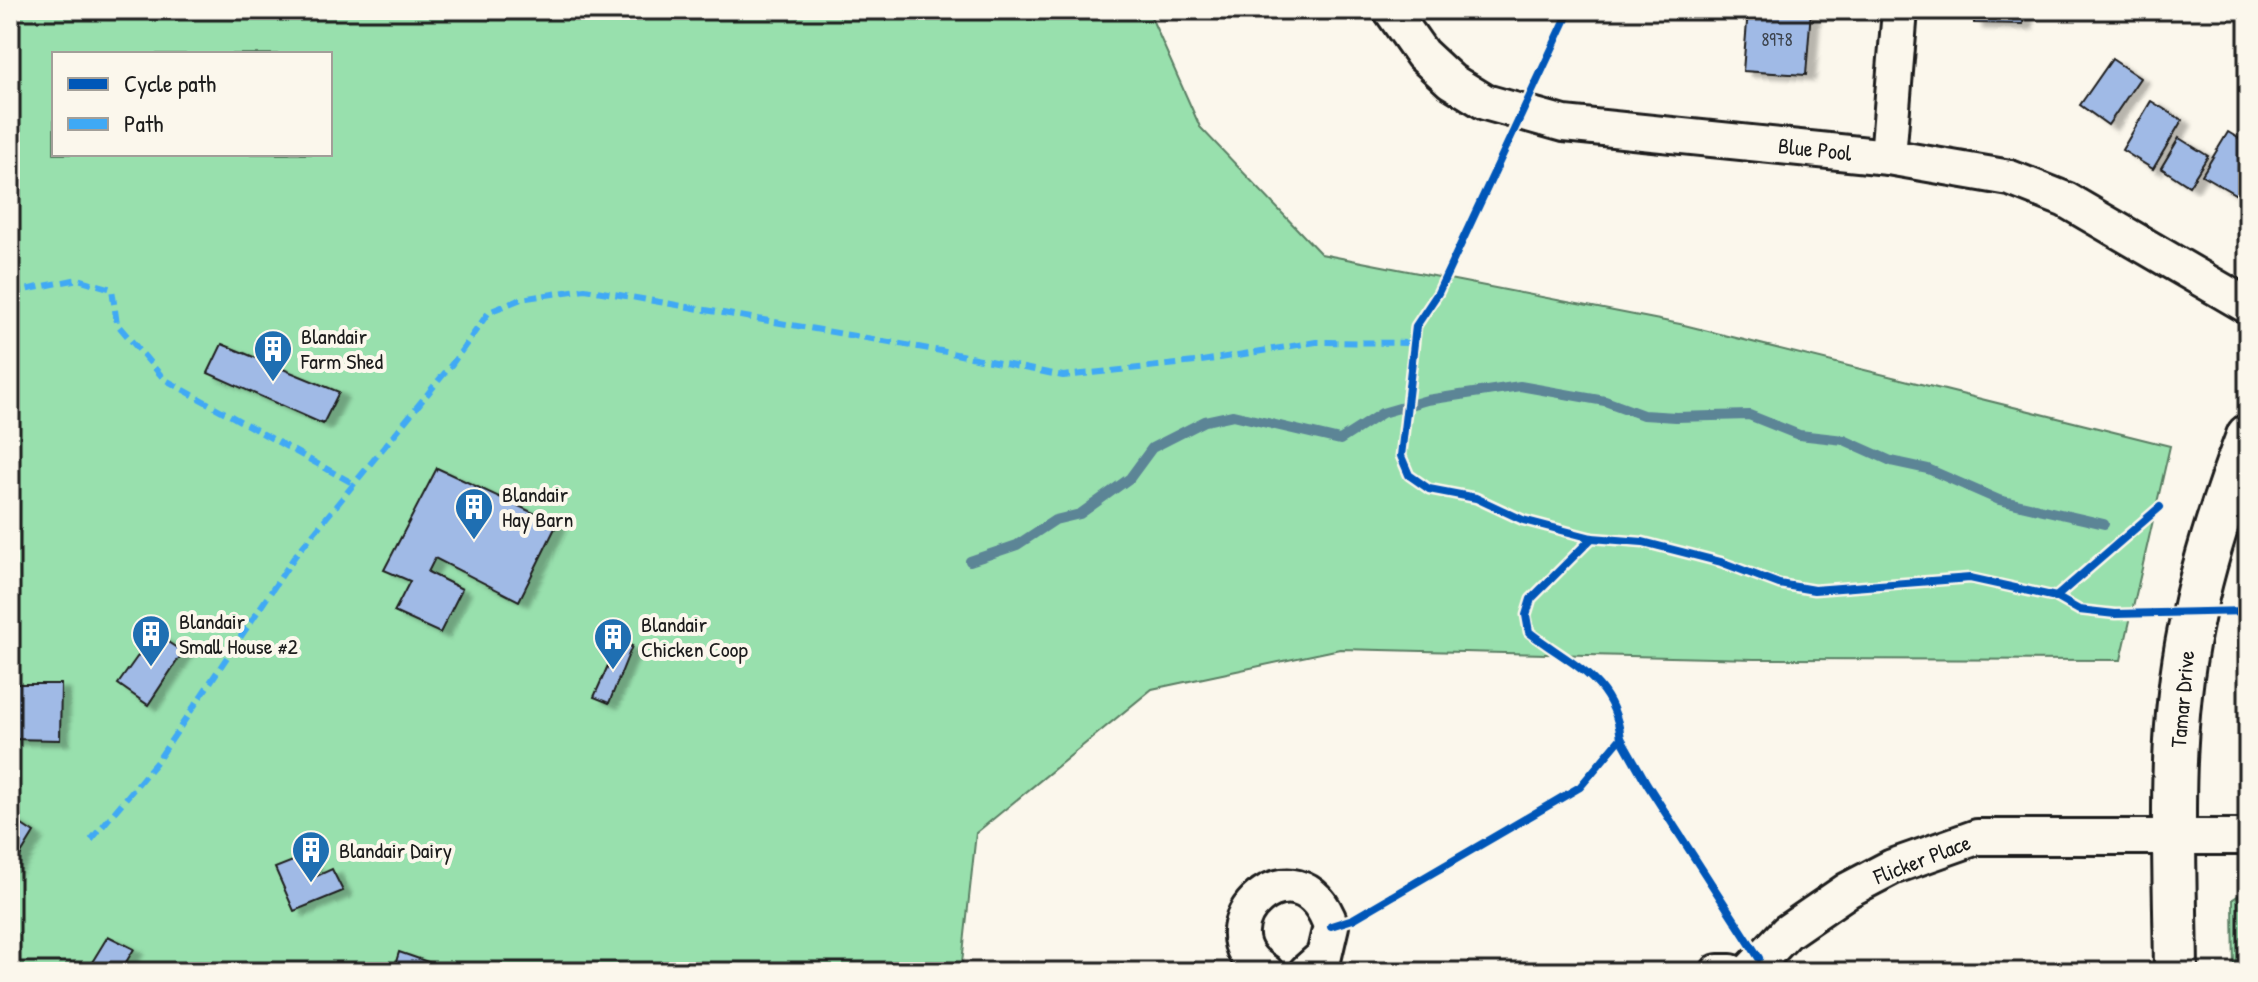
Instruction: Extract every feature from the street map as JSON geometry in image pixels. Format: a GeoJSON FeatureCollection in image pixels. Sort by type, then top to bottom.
{"type":"FeatureCollection","features":[{"type":"Feature","properties":{"kind":"street","name":"Blue Pool"},"geometry":{"type":"LineString","coordinates":[[1391,10],[1422,54],[1451,81],[1485,102],[1522,115],[1564,124],[1888,157],[2010,178],[2066,200],[2248,306]]}},
{"type":"Feature","properties":{"kind":"street"},"geometry":{"type":"LineString","coordinates":[[1888,157],[1900,10]]}},
{"type":"Feature","properties":{"kind":"street","name":"Tamar Drive"},"geometry":{"type":"LineString","coordinates":[[2176,972],[2178,732],[2189,632],[2215,522],[2248,436]]}},
{"type":"Feature","properties":{"kind":"street","name":"Flicker Place"},"geometry":{"type":"LineString","coordinates":[[1746,967],[1787,932],[1848,890],[1941,847],[1977,837],[2248,837]]}},
{"type":"Feature","properties":{"kind":"street"},"geometry":{"type":"LineString","coordinates":[[1258,970],[1244,948],[1240,932],[1246,911],[1257,897],[1275,888],[1304,890],[1325,909],[1331,926],[1324,956],[1306,972]]}},
{"type":"Feature","properties":{"kind":"street"},"geometry":{"type":"LineString","coordinates":[[1718,972],[1746,967]]}},
{"type":"Feature","properties":{"kind":"path"},"geometry":{"type":"LineString","coordinates":[[1570,10],[1438,293],[1416,326],[1401,456],[1409,475],[1429,489],[1476,498],[1523,520],[1592,538],[1643,542],[1721,562],[1779,584],[1814,590],[1970,578],[2056,597],[2079,610],[2115,614]]}},
{"type":"Feature","properties":{"kind":"path"},"geometry":{"type":"LineString","coordinates":[[2056,597],[2160,507]]}},
{"type":"Feature","properties":{"kind":"path"},"geometry":{"type":"LineString","coordinates":[[1592,538],[1531,599],[1526,615],[1529,632],[1586,669],[1617,711],[1621,738],[1746,967]]}},
{"type":"Feature","properties":{"kind":"path"},"geometry":{"type":"LineString","coordinates":[[1331,926],[1353,919],[1556,803],[1580,787],[1621,738]]}},
{"type":"Feature","properties":{"kind":"green space"},"geometry":{"type":"Polygon","coordinates":[[[10,10],[1148,10],[1200,127],[1321,254],[1680,324],[2170,446],[2121,660],[1754,659],[1340,649],[1152,689],[976,833],[961,972],[10,972],[10,10]]]}},
{"type":"Feature","properties":{"kind":"green space"},"geometry":{"type":"Polygon","coordinates":[[[2248,889],[2248,972],[2234,972],[2233,899],[2248,889]]]}},
{"type":"Feature","properties":{"kind":"building"},"geometry":{"type":"Polygon","coordinates":[[[1748,10],[1811,10],[1806,75],[1743,71],[1748,10]]]}},
{"type":"Feature","properties":{"kind":"building"},"geometry":{"type":"Polygon","coordinates":[[[1974,10],[2024,10],[2023,24],[1974,23],[1974,10]]]}},
{"type":"Feature","properties":{"kind":"building"},"geometry":{"type":"Polygon","coordinates":[[[2112,59],[2140,78],[2108,125],[2080,105],[2112,59]]]}},
{"type":"Feature","properties":{"kind":"building"},"geometry":{"type":"Polygon","coordinates":[[[2151,101],[2182,120],[2153,169],[2122,150],[2151,101]]]}},
{"type":"Feature","properties":{"kind":"building"},"geometry":{"type":"Polygon","coordinates":[[[2228,132],[2248,144],[2248,187],[2242,198],[2202,175],[2228,132]]]}},
{"type":"Feature","properties":{"kind":"building"},"geometry":{"type":"Polygon","coordinates":[[[2179,138],[2208,156],[2189,186],[2161,168],[2179,138]]]}},
{"type":"Feature","properties":{"kind":"building","name":"Blandair Farm Shed"},"geometry":{"type":"Polygon","coordinates":[[[222,344],[339,392],[323,424],[208,373],[222,344]]]}},
{"type":"Feature","properties":{"kind":"building","name":"Blandair Hay Barn"},"geometry":{"type":"Polygon","coordinates":[[[437,468],[557,524],[519,601],[435,558],[428,572],[462,589],[440,633],[394,612],[410,581],[384,570],[437,468]]]}},
{"type":"Feature","properties":{"kind":"building","name":"Blandair Small House #2"},"geometry":{"type":"Polygon","coordinates":[[[154,633],[183,652],[148,705],[118,684],[154,633]]]}},
{"type":"Feature","properties":{"kind":"building","name":"Blandair Chicken Coop"},"geometry":{"type":"Polygon","coordinates":[[[618,643],[632,646],[609,703],[594,697],[618,643]]]}},
{"type":"Feature","properties":{"kind":"building"},"geometry":{"type":"Polygon","coordinates":[[[11,684],[61,684],[60,740],[10,739],[11,684]]]}},
{"type":"Feature","properties":{"kind":"building"},"geometry":{"type":"Polygon","coordinates":[[[10,817],[34,833],[10,872],[10,817]]]}},
{"type":"Feature","properties":{"kind":"building","name":"Blandair Dairy"},"geometry":{"type":"Polygon","coordinates":[[[308,855],[317,876],[332,869],[343,891],[294,911],[275,868],[308,855]]]}},
{"type":"Feature","properties":{"kind":"building"},"geometry":{"type":"Polygon","coordinates":[[[108,936],[134,949],[120,972],[86,972],[108,936]]]}},
{"type":"Feature","properties":{"kind":"building"},"geometry":{"type":"Polygon","coordinates":[[[399,952],[457,972],[393,972],[399,952]]]}},
{"type":"Feature","properties":{"kind":"waterway"},"geometry":{"type":"LineString","coordinates":[[970,561],[1017,545],[1055,520],[1080,514],[1130,478],[1152,448],[1205,421],[1233,415],[1340,440],[1382,413],[1427,400],[1520,386],[1605,401],[1643,415],[1749,415],[1799,435],[1844,440],[1891,461],[1928,469],[1999,500],[2104,524]]}},
{"type":"Feature","properties":{"kind":"marked path"},"geometry":{"type":"LineString","coordinates":[[10,293],[78,279],[112,289],[117,324],[164,379],[354,484]]}},
{"type":"Feature","properties":{"kind":"marked path"},"geometry":{"type":"LineString","coordinates":[[91,840],[158,760],[295,556],[452,364],[489,312],[521,299],[585,289],[941,351],[1063,376],[1196,362],[1316,342],[1413,343]]}},
{"type":"Feature","properties":{"kind":"cycle path"},"geometry":{"type":"LineString","coordinates":[[1570,10],[1438,293],[1416,326],[1401,456],[1409,475],[1429,489],[1476,498],[1523,520],[1592,538],[1643,542],[1721,562],[1779,584],[1814,590],[1970,578],[2056,597],[2079,610],[2115,614],[2248,611]]}},
{"type":"Feature","properties":{"kind":"cycle path"},"geometry":{"type":"LineString","coordinates":[[2056,597],[2160,507]]}},
{"type":"Feature","properties":{"kind":"cycle path"},"geometry":{"type":"LineString","coordinates":[[1331,926],[1353,919],[1580,787],[1621,738],[1617,717],[1600,687],[1575,664],[1529,632],[1526,615],[1531,599],[1592,538]]}},
{"type":"Feature","properties":{"kind":"cycle path"},"geometry":{"type":"LineString","coordinates":[[1621,738],[1647,784],[1759,958]]}},
{"type":"Feature","properties":{"kind":"place","name":"Blandair Farm Shed"},"geometry":{"type":"Point","coordinates":[273,383]}},
{"type":"Feature","properties":{"kind":"place","name":"Blandair Hay Barn"},"geometry":{"type":"Point","coordinates":[474,541]}},
{"type":"Feature","properties":{"kind":"place","name":"Blandair Small House #2"},"geometry":{"type":"Point","coordinates":[151,668]}},
{"type":"Feature","properties":{"kind":"place","name":"Blandair Chicken Coop"},"geometry":{"type":"Point","coordinates":[613,671]}},
{"type":"Feature","properties":{"kind":"place","name":"Blandair Dairy"},"geometry":{"type":"Point","coordinates":[311,884]}}]}
